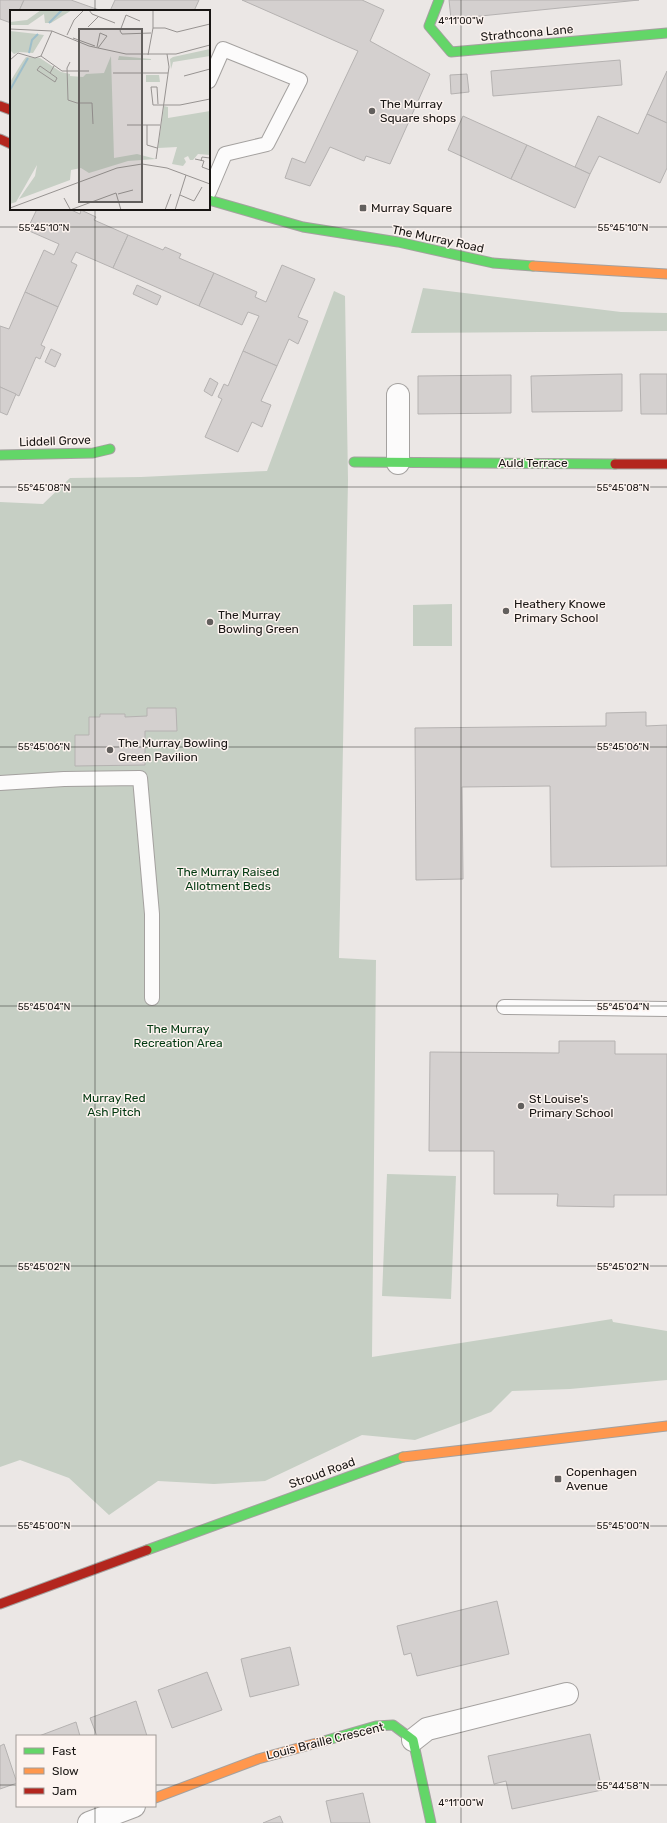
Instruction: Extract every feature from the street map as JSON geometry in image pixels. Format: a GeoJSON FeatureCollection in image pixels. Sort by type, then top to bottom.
{"type":"FeatureCollection","features":[{"type":"Feature","properties":{"kind":"street","name":"Strathcona Lane"},"geometry":{"type":"LineString","coordinates":[[439,0],[429,26],[451,52],[667,33]]}},
{"type":"Feature","properties":{"kind":"street"},"geometry":{"type":"LineString","coordinates":[[0,106],[10,110]]}},
{"type":"Feature","properties":{"kind":"street"},"geometry":{"type":"LineString","coordinates":[[0,139],[10,144]]}},
{"type":"Feature","properties":{"kind":"street","name":"The Murray Road"},"geometry":{"type":"LineString","coordinates":[[210,200],[303,227],[398,242],[492,263],[667,274]]}},
{"type":"Feature","properties":{"kind":"street"},"geometry":{"type":"LineString","coordinates":[[398,395],[398,463]]}},
{"type":"Feature","properties":{"kind":"street","name":"Liddell Grove"},"geometry":{"type":"LineString","coordinates":[[0,455],[93,453],[110,449]]}},
{"type":"Feature","properties":{"kind":"street","name":"Auld Terrace"},"geometry":{"type":"LineString","coordinates":[[354,462],[667,464]]}},
{"type":"Feature","properties":{"kind":"street","name":"Stroud Road"},"geometry":{"type":"LineString","coordinates":[[0,1604],[398,1458],[667,1426]]}},
{"type":"Feature","properties":{"kind":"street"},"geometry":{"type":"LineString","coordinates":[[431,1823],[413,1740],[427,1729],[567,1694]]}},
{"type":"Feature","properties":{"kind":"street","name":"Louis Braille Crescent"},"geometry":{"type":"LineString","coordinates":[[156,1798],[258,1758],[376,1726],[393,1725],[413,1740]]}},
{"type":"Feature","properties":{"kind":"street"},"geometry":{"type":"LineString","coordinates":[[89,1823],[131,1807]]}},
{"type":"Feature","properties":{"kind":"lane"},"geometry":{"type":"LineString","coordinates":[[210,79],[223,49],[300,80],[267,144],[225,154],[210,190]]}},
{"type":"Feature","properties":{"kind":"lane"},"geometry":{"type":"LineString","coordinates":[[0,783],[64,779],[140,778],[152,914],[152,998]]}},
{"type":"Feature","properties":{"kind":"lane"},"geometry":{"type":"LineString","coordinates":[[504,1007],[667,1009]]}},
{"type":"Feature","properties":{"kind":"green space"},"geometry":{"type":"Polygon","coordinates":[[[423,288],[621,312],[667,313],[667,331],[411,333],[423,288]]]}},
{"type":"Feature","properties":{"kind":"green space","name":"The Murray Recreation Area"},"geometry":{"type":"Polygon","coordinates":[[[334,291],[345,296],[348,480],[339,958],[376,960],[372,1357],[612,1319],[613,1322],[667,1331],[667,1380],[570,1389],[512,1391],[491,1412],[415,1440],[362,1435],[265,1481],[214,1484],[158,1481],[109,1515],[69,1478],[20,1460],[0,1467],[0,502],[43,504],[70,478],[141,477],[267,471],[334,291]]]}},
{"type":"Feature","properties":{"kind":"green space"},"geometry":{"type":"Polygon","coordinates":[[[452,604],[452,646],[413,646],[413,605],[452,604]]]}},
{"type":"Feature","properties":{"kind":"green space"},"geometry":{"type":"Polygon","coordinates":[[[387,1174],[456,1176],[451,1299],[382,1296],[387,1174]]]}},
{"type":"Feature","properties":{"kind":"building"},"geometry":{"type":"Polygon","coordinates":[[[0,0],[24,0],[19,10],[10,10],[10,23],[0,19],[0,0]]]}},
{"type":"Feature","properties":{"kind":"building"},"geometry":{"type":"Polygon","coordinates":[[[24,0],[71,0],[99,10],[19,10],[24,0]]]}},
{"type":"Feature","properties":{"kind":"building"},"geometry":{"type":"Polygon","coordinates":[[[115,0],[199,0],[194,10],[110,10],[115,0]]]}},
{"type":"Feature","properties":{"kind":"building","name":"The Murray Square shops"},"geometry":{"type":"Polygon","coordinates":[[[242,0],[362,0],[384,10],[370,41],[430,74],[390,164],[366,156],[364,161],[330,147],[310,186],[285,178],[292,158],[305,163],[358,51],[242,0]]]}},
{"type":"Feature","properties":{"kind":"building"},"geometry":{"type":"Polygon","coordinates":[[[449,0],[639,0],[451,19],[449,0]]]}},
{"type":"Feature","properties":{"kind":"building"},"geometry":{"type":"Polygon","coordinates":[[[620,60],[622,85],[493,96],[491,71],[620,60]]]}},
{"type":"Feature","properties":{"kind":"building"},"geometry":{"type":"Polygon","coordinates":[[[667,71],[667,123],[647,114],[667,71]]]}},
{"type":"Feature","properties":{"kind":"building"},"geometry":{"type":"Polygon","coordinates":[[[467,74],[469,92],[451,94],[450,75],[467,74]]]}},
{"type":"Feature","properties":{"kind":"building"},"geometry":{"type":"Polygon","coordinates":[[[647,114],[667,123],[667,168],[660,183],[599,156],[590,174],[575,167],[598,116],[638,134],[647,114]]]}},
{"type":"Feature","properties":{"kind":"building"},"geometry":{"type":"Polygon","coordinates":[[[463,116],[527,145],[511,179],[448,150],[463,116]]]}},
{"type":"Feature","properties":{"kind":"building"},"geometry":{"type":"Polygon","coordinates":[[[527,145],[590,174],[575,208],[511,179],[527,145]]]}},
{"type":"Feature","properties":{"kind":"building"},"geometry":{"type":"Polygon","coordinates":[[[37,210],[71,210],[80,214],[81,210],[96,217],[94,220],[128,235],[113,268],[76,252],[71,262],[77,265],[58,307],[25,292],[44,250],[54,255],[59,244],[27,230],[37,210]]]}},
{"type":"Feature","properties":{"kind":"building"},"geometry":{"type":"Polygon","coordinates":[[[128,235],[163,250],[165,247],[181,254],[179,258],[214,273],[199,306],[113,268],[128,235]]]}},
{"type":"Feature","properties":{"kind":"building"},"geometry":{"type":"Polygon","coordinates":[[[282,265],[315,279],[298,317],[308,321],[298,344],[289,339],[277,366],[243,351],[259,316],[248,312],[242,325],[199,306],[214,273],[257,292],[255,297],[266,302],[282,265]]]}},
{"type":"Feature","properties":{"kind":"building"},"geometry":{"type":"Polygon","coordinates":[[[137,285],[161,296],[157,305],[133,294],[137,285]]]}},
{"type":"Feature","properties":{"kind":"building"},"geometry":{"type":"Polygon","coordinates":[[[25,292],[58,307],[41,345],[45,347],[40,359],[36,357],[19,396],[0,387],[0,326],[9,329],[25,292]]]}},
{"type":"Feature","properties":{"kind":"building"},"geometry":{"type":"Polygon","coordinates":[[[51,349],[61,354],[55,367],[45,362],[51,349]]]}},
{"type":"Feature","properties":{"kind":"building"},"geometry":{"type":"Polygon","coordinates":[[[243,351],[277,366],[261,401],[271,405],[262,427],[252,422],[238,452],[205,437],[222,399],[218,397],[224,384],[228,386],[243,351]]]}},
{"type":"Feature","properties":{"kind":"building"},"geometry":{"type":"Polygon","coordinates":[[[622,374],[622,411],[532,412],[531,376],[622,374]]]}},
{"type":"Feature","properties":{"kind":"building"},"geometry":{"type":"Polygon","coordinates":[[[640,374],[667,374],[667,414],[641,414],[640,374]]]}},
{"type":"Feature","properties":{"kind":"building"},"geometry":{"type":"Polygon","coordinates":[[[511,375],[511,413],[418,414],[418,376],[511,375]]]}},
{"type":"Feature","properties":{"kind":"building"},"geometry":{"type":"Polygon","coordinates":[[[210,378],[218,383],[212,396],[204,391],[210,378]]]}},
{"type":"Feature","properties":{"kind":"building"},"geometry":{"type":"Polygon","coordinates":[[[0,387],[16,394],[7,415],[0,412],[0,387]]]}},
{"type":"Feature","properties":{"kind":"building","name":"The Murray Bowling Green Pavilion"},"geometry":{"type":"Polygon","coordinates":[[[147,708],[176,708],[177,731],[145,731],[145,765],[75,766],[75,735],[89,735],[89,717],[100,717],[100,714],[125,714],[125,717],[147,716],[147,708]]]}},
{"type":"Feature","properties":{"kind":"building"},"geometry":{"type":"Polygon","coordinates":[[[646,712],[646,726],[667,725],[667,866],[551,867],[550,786],[462,787],[463,879],[416,880],[415,728],[606,726],[606,713],[646,712]]]}},
{"type":"Feature","properties":{"kind":"building"},"geometry":{"type":"Polygon","coordinates":[[[559,1041],[615,1041],[615,1054],[667,1054],[667,1195],[614,1195],[614,1207],[557,1206],[558,1194],[494,1194],[494,1151],[429,1151],[430,1052],[559,1053],[559,1041]]]}},
{"type":"Feature","properties":{"kind":"building"},"geometry":{"type":"Polygon","coordinates":[[[497,1601],[509,1654],[417,1676],[411,1653],[404,1655],[397,1626],[497,1601]]]}},
{"type":"Feature","properties":{"kind":"building"},"geometry":{"type":"Polygon","coordinates":[[[290,1647],[299,1685],[250,1697],[241,1659],[290,1647]]]}},
{"type":"Feature","properties":{"kind":"building"},"geometry":{"type":"Polygon","coordinates":[[[207,1672],[222,1710],[172,1728],[158,1690],[207,1672]]]}},
{"type":"Feature","properties":{"kind":"building"},"geometry":{"type":"Polygon","coordinates":[[[136,1701],[147,1735],[97,1735],[90,1718],[136,1701]]]}},
{"type":"Feature","properties":{"kind":"building"},"geometry":{"type":"Polygon","coordinates":[[[76,1722],[80,1735],[42,1735],[76,1722]]]}},
{"type":"Feature","properties":{"kind":"building"},"geometry":{"type":"Polygon","coordinates":[[[590,1734],[602,1790],[512,1809],[506,1781],[494,1784],[488,1756],[590,1734]]]}},
{"type":"Feature","properties":{"kind":"building"},"geometry":{"type":"Polygon","coordinates":[[[4,1744],[16,1783],[0,1789],[0,1746],[4,1744]]]}},
{"type":"Feature","properties":{"kind":"building"},"geometry":{"type":"Polygon","coordinates":[[[363,1793],[370,1823],[331,1823],[326,1801],[363,1793]]]}},
{"type":"Feature","properties":{"kind":"building"},"geometry":{"type":"Polygon","coordinates":[[[280,1816],[283,1823],[263,1823],[280,1816]]]}},
{"type":"Feature","properties":{"kind":"traffic: fast"},"geometry":{"type":"LineString","coordinates":[[439,0],[429,26],[451,52],[667,33]]}},
{"type":"Feature","properties":{"kind":"traffic: fast"},"geometry":{"type":"LineString","coordinates":[[210,200],[303,227],[398,242],[493,263],[533,266]]}},
{"type":"Feature","properties":{"kind":"traffic: fast"},"geometry":{"type":"LineString","coordinates":[[0,455],[93,453],[110,449]]}},
{"type":"Feature","properties":{"kind":"traffic: fast"},"geometry":{"type":"LineString","coordinates":[[354,462],[615,464]]}},
{"type":"Feature","properties":{"kind":"traffic: fast"},"geometry":{"type":"LineString","coordinates":[[147,1550],[403,1457]]}},
{"type":"Feature","properties":{"kind":"traffic: fast"},"geometry":{"type":"LineString","coordinates":[[324,1741],[376,1726],[393,1725],[413,1740],[431,1823]]}},
{"type":"Feature","properties":{"kind":"traffic: slow"},"geometry":{"type":"LineString","coordinates":[[533,266],[667,274]]}},
{"type":"Feature","properties":{"kind":"traffic: slow"},"geometry":{"type":"LineString","coordinates":[[403,1457],[667,1426]]}},
{"type":"Feature","properties":{"kind":"traffic: slow"},"geometry":{"type":"LineString","coordinates":[[156,1798],[258,1759],[324,1741]]}},
{"type":"Feature","properties":{"kind":"traffic: jam"},"geometry":{"type":"LineString","coordinates":[[0,106],[10,110]]}},
{"type":"Feature","properties":{"kind":"traffic: jam"},"geometry":{"type":"LineString","coordinates":[[0,139],[10,144]]}},
{"type":"Feature","properties":{"kind":"traffic: jam"},"geometry":{"type":"LineString","coordinates":[[615,464],[667,464]]}},
{"type":"Feature","properties":{"kind":"traffic: jam"},"geometry":{"type":"LineString","coordinates":[[0,1604],[147,1550]]}},
{"type":"Feature","properties":{"kind":"place","name":"The Murray Square shops"},"geometry":{"type":"Point","coordinates":[372,111]}},
{"type":"Feature","properties":{"kind":"place","name":"Murray Square"},"geometry":{"type":"Point","coordinates":[363,208]}},
{"type":"Feature","properties":{"kind":"place","name":"Heathery Knowe Primary School"},"geometry":{"type":"Point","coordinates":[506,611]}},
{"type":"Feature","properties":{"kind":"place","name":"The Murray Bowling Green"},"geometry":{"type":"Point","coordinates":[210,622]}},
{"type":"Feature","properties":{"kind":"place","name":"The Murray Bowling Green Pavilion"},"geometry":{"type":"Point","coordinates":[110,750]}},
{"type":"Feature","properties":{"kind":"place","name":"St Louise's Primary School"},"geometry":{"type":"Point","coordinates":[521,1106]}},
{"type":"Feature","properties":{"kind":"place","name":"Copenhagen Avenue"},"geometry":{"type":"Point","coordinates":[558,1479]}},
{"type":"Feature","properties":{"kind":"park label","name":"The Murray Raised Allotment Beds"},"geometry":{"type":"Point","coordinates":[228,879]}},
{"type":"Feature","properties":{"kind":"park label","name":"Murray Red Ash Pitch"},"geometry":{"type":"Point","coordinates":[114,1105]}}]}
